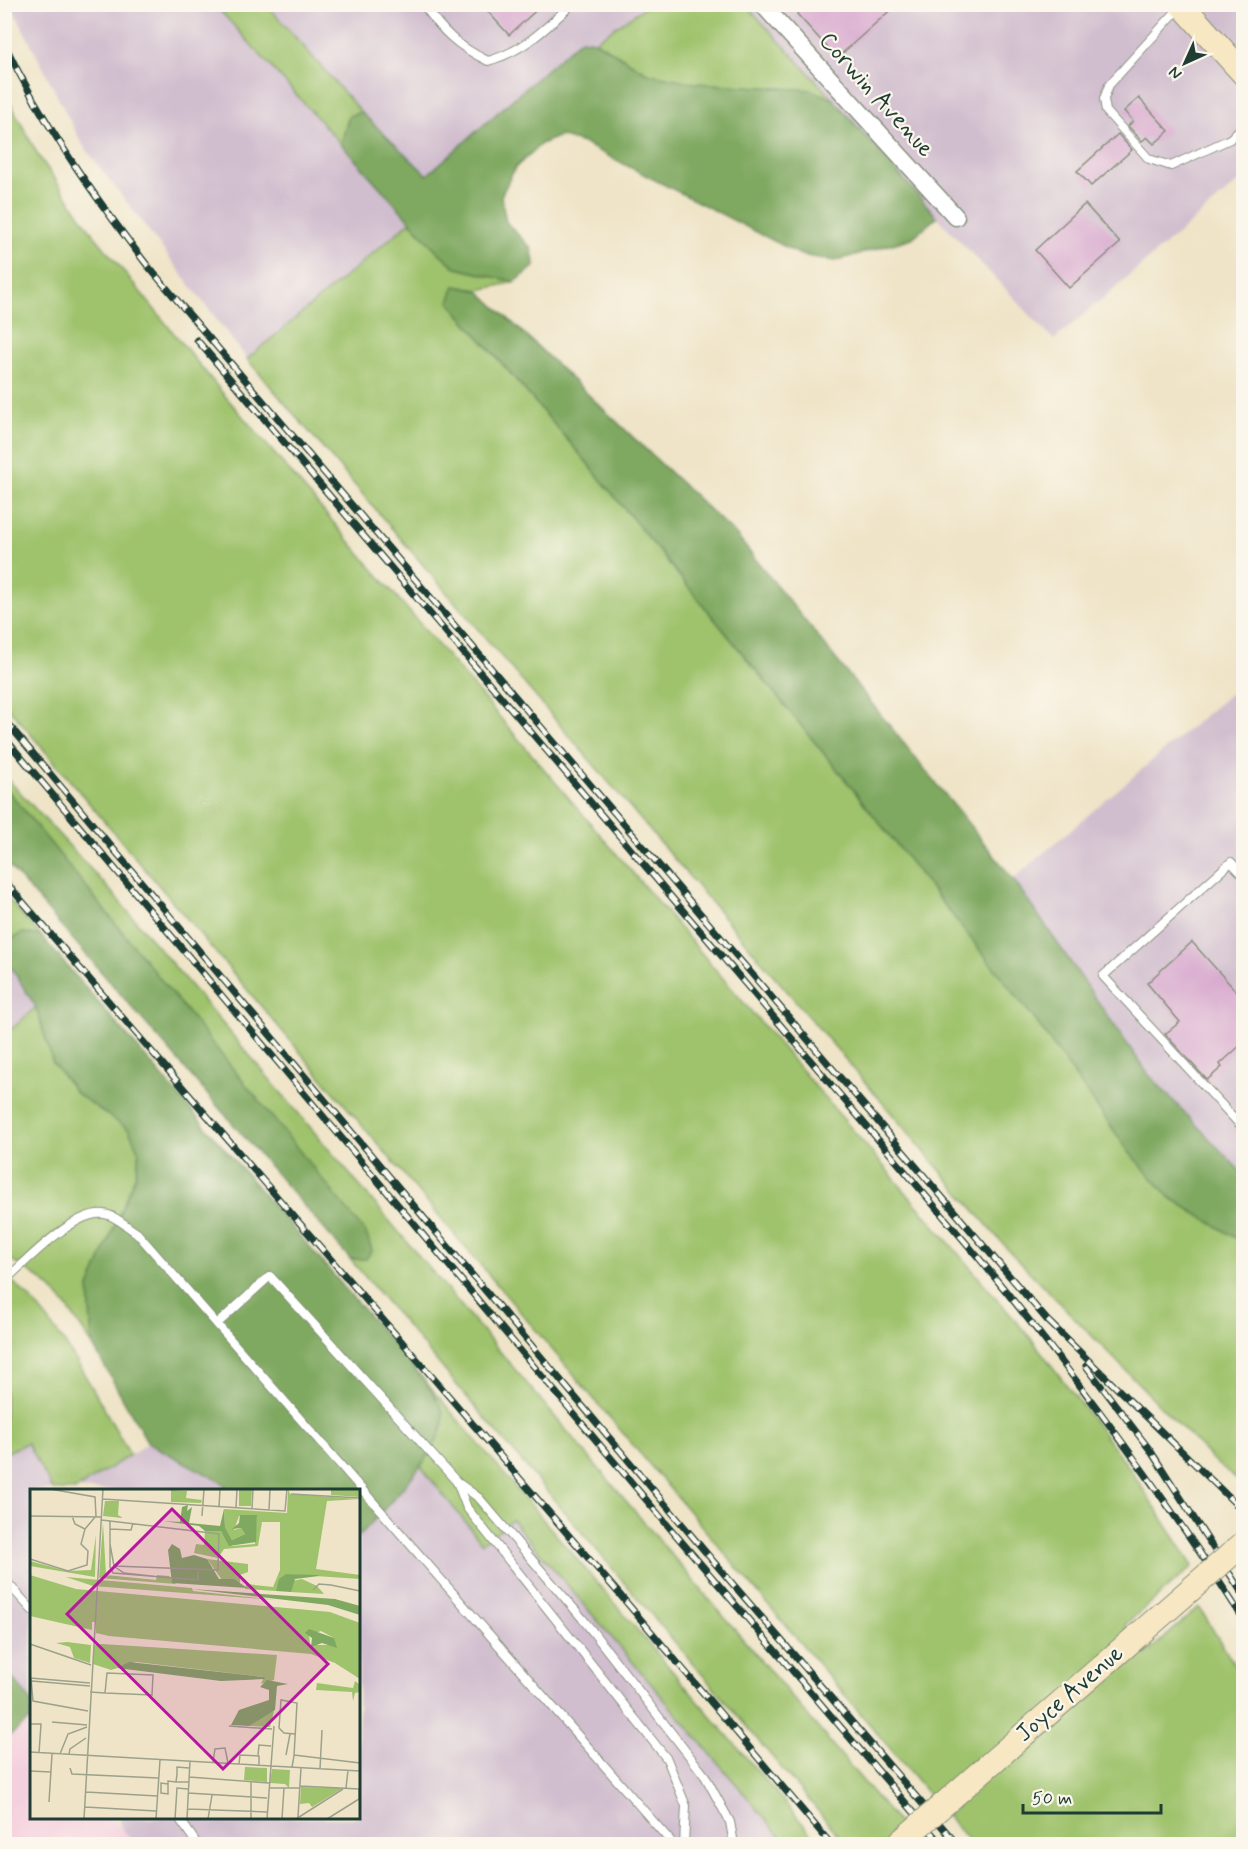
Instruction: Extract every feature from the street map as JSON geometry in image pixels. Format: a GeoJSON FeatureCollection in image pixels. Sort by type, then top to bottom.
{"type":"FeatureCollection","features":[{"type":"Feature","properties":{"kind":"street","name":"Corwin Avenue"},"geometry":{"type":"LineString","coordinates":[[762,4],[956,217]]}},
{"type":"Feature","properties":{"kind":"street"},"geometry":{"type":"LineString","coordinates":[[1181,5],[1244,74]]}},
{"type":"Feature","properties":{"kind":"street","name":"Joyce Avenue"},"geometry":{"type":"LineString","coordinates":[[898,1845],[1244,1543]]}},
{"type":"Feature","properties":{"kind":"lane"},"geometry":{"type":"LineString","coordinates":[[423,4],[444,32],[465,50],[488,61],[510,55],[532,40],[572,4]]}},
{"type":"Feature","properties":{"kind":"lane"},"geometry":{"type":"LineString","coordinates":[[1181,5],[1109,85],[1104,99],[1106,111],[1149,159],[1171,166],[1230,140],[1244,125]]}},
{"type":"Feature","properties":{"kind":"lane"},"geometry":{"type":"LineString","coordinates":[[1244,876],[1231,862],[1103,976],[1244,1129]]}},
{"type":"Feature","properties":{"kind":"lane"},"geometry":{"type":"LineString","coordinates":[[4,1281],[64,1229],[88,1213],[107,1214],[137,1233],[673,1845]]}},
{"type":"Feature","properties":{"kind":"lane"},"geometry":{"type":"LineString","coordinates":[[217,1324],[270,1276],[457,1482],[479,1498],[582,1618],[705,1776],[730,1822],[734,1845]]}},
{"type":"Feature","properties":{"kind":"lane"},"geometry":{"type":"LineString","coordinates":[[457,1482],[467,1508],[667,1759],[686,1806],[684,1845]]}},
{"type":"Feature","properties":{"kind":"lane"},"geometry":{"type":"LineString","coordinates":[[4,1579],[30,1608]]}},
{"type":"Feature","properties":{"kind":"lane"},"geometry":{"type":"LineString","coordinates":[[180,1819],[197,1845]]}},
{"type":"Feature","properties":{"kind":"shaded area"},"geometry":{"type":"Polygon","coordinates":[[[11,5],[215,5],[410,222],[247,359],[82,144],[11,5]]]}},
{"type":"Feature","properties":{"kind":"shaded area"},"geometry":{"type":"Polygon","coordinates":[[[267,5],[648,5],[595,41],[581,40],[427,175],[361,112],[267,5]]]}},
{"type":"Feature","properties":{"kind":"shaded area"},"geometry":{"type":"Polygon","coordinates":[[[746,5],[1243,5],[1243,178],[1054,340],[937,217],[746,5]]]}},
{"type":"Feature","properties":{"kind":"shaded area"},"geometry":{"type":"Polygon","coordinates":[[[1243,683],[1243,1174],[1148,1074],[1013,879],[1243,683]]]}},
{"type":"Feature","properties":{"kind":"shaded area"},"geometry":{"type":"Polygon","coordinates":[[[5,957],[36,1007],[5,1036],[5,957]]]}},
{"type":"Feature","properties":{"kind":"shaded area"},"geometry":{"type":"Polygon","coordinates":[[[27,1443],[54,1489],[30,1489],[30,1700],[5,1668],[4,1453],[27,1443]]]}},
{"type":"Feature","properties":{"kind":"shaded area"},"geometry":{"type":"Polygon","coordinates":[[[148,1443],[220,1481],[228,1489],[77,1489],[148,1443]]]}},
{"type":"Feature","properties":{"kind":"shaded area"},"geometry":{"type":"Polygon","coordinates":[[[421,1467],[482,1542],[512,1520],[787,1844],[135,1844],[123,1830],[119,1819],[360,1819],[360,1535],[421,1467]]]}},
{"type":"Feature","properties":{"kind":"shaded area"},"geometry":{"type":"Polygon","coordinates":[[[30,1720],[30,1819],[113,1819],[135,1844],[5,1844],[5,1740],[30,1720]]]}},
{"type":"Feature","properties":{"kind":"green space"},"geometry":{"type":"Polygon","coordinates":[[[215,5],[267,5],[361,112],[349,116],[341,144],[215,5]]]}},
{"type":"Feature","properties":{"kind":"green space"},"geometry":{"type":"Polygon","coordinates":[[[648,5],[746,5],[833,99],[811,90],[694,83],[647,73],[595,41],[648,5]]]}},
{"type":"Feature","properties":{"kind":"green space"},"geometry":{"type":"Polygon","coordinates":[[[581,39],[595,41],[647,73],[694,83],[811,90],[833,99],[937,217],[912,238],[835,261],[801,255],[583,143],[560,136],[541,144],[515,168],[501,196],[506,222],[531,248],[535,266],[515,282],[457,268],[437,251],[341,144],[349,116],[361,112],[427,175],[581,39]]]}},
{"type":"Feature","properties":{"kind":"green space"},"geometry":{"type":"Polygon","coordinates":[[[4,91],[38,155],[94,235],[220,390],[1033,1341],[1128,1466],[1193,1566],[1125,1625],[1147,1653],[1199,1607],[1243,1679],[1243,1844],[971,1844],[5,704],[4,91]]]}},
{"type":"Feature","properties":{"kind":"green space"},"geometry":{"type":"Polygon","coordinates":[[[410,222],[456,268],[515,282],[479,290],[455,286],[449,302],[584,459],[848,783],[1036,1021],[1130,1153],[1169,1197],[1236,1238],[1243,1238],[1243,1485],[1217,1464],[1010,1252],[247,359],[410,222]]]}},
{"type":"Feature","properties":{"kind":"green space"},"geometry":{"type":"Polygon","coordinates":[[[455,286],[479,291],[736,535],[1013,879],[1148,1074],[1243,1174],[1243,1238],[1236,1238],[1169,1197],[1130,1153],[1036,1021],[848,783],[584,459],[449,302],[455,286]]]}},
{"type":"Feature","properties":{"kind":"green space"},"geometry":{"type":"Polygon","coordinates":[[[4,775],[108,888],[916,1844],[846,1844],[350,1259],[366,1259],[107,915],[5,787],[4,775]]]}},
{"type":"Feature","properties":{"kind":"green space"},"geometry":{"type":"Polygon","coordinates":[[[5,787],[366,1233],[372,1250],[366,1259],[350,1259],[5,861],[5,787]]]}},
{"type":"Feature","properties":{"kind":"green space"},"geometry":{"type":"Polygon","coordinates":[[[4,894],[41,936],[23,933],[9,940],[6,959],[4,894]]]}},
{"type":"Feature","properties":{"kind":"green space"},"geometry":{"type":"Polygon","coordinates":[[[23,933],[41,936],[424,1380],[437,1400],[443,1413],[442,1427],[425,1460],[360,1535],[360,1489],[228,1489],[220,1481],[148,1443],[92,1344],[89,1288],[136,1174],[139,1152],[129,1130],[76,1093],[53,1063],[36,1007],[6,959],[9,940],[23,933]]]}},
{"type":"Feature","properties":{"kind":"green space"},"geometry":{"type":"Polygon","coordinates":[[[36,1007],[53,1063],[76,1093],[129,1130],[139,1152],[136,1174],[89,1288],[92,1344],[53,1290],[5,1253],[4,1036],[36,1007]]]}},
{"type":"Feature","properties":{"kind":"green space"},"geometry":{"type":"Polygon","coordinates":[[[4,1275],[23,1291],[58,1334],[90,1383],[130,1455],[77,1489],[52,1489],[27,1443],[5,1453],[4,1275]]]}},
{"type":"Feature","properties":{"kind":"green space"},"geometry":{"type":"Polygon","coordinates":[[[424,1380],[820,1844],[787,1844],[512,1520],[482,1543],[421,1467],[441,1426],[443,1412],[424,1380]]]}},
{"type":"Feature","properties":{"kind":"green space"},"geometry":{"type":"Polygon","coordinates":[[[4,1668],[30,1700],[30,1721],[5,1740],[4,1668]]]}},
{"type":"Feature","properties":{"kind":"building"},"geometry":{"type":"Polygon","coordinates":[[[481,4],[543,4],[509,35],[481,4]]]}},
{"type":"Feature","properties":{"kind":"building"},"geometry":{"type":"Polygon","coordinates":[[[808,4],[897,4],[837,58],[797,14],[808,4]]]}},
{"type":"Feature","properties":{"kind":"building"},"geometry":{"type":"Polygon","coordinates":[[[1139,98],[1169,131],[1154,144],[1147,137],[1142,141],[1128,126],[1133,121],[1124,111],[1139,98]]]}},
{"type":"Feature","properties":{"kind":"building"},"geometry":{"type":"Polygon","coordinates":[[[1118,134],[1132,150],[1091,186],[1077,171],[1118,134]]]}},
{"type":"Feature","properties":{"kind":"building"},"geometry":{"type":"Polygon","coordinates":[[[1085,204],[1120,243],[1069,288],[1035,250],[1085,204]]]}},
{"type":"Feature","properties":{"kind":"building"},"geometry":{"type":"Polygon","coordinates":[[[1192,942],[1244,1000],[1244,1042],[1220,1064],[1222,1067],[1207,1080],[1165,1034],[1180,1022],[1147,983],[1192,942]]]}},
{"type":"Feature","properties":{"kind":"railway"},"geometry":{"type":"LineString","coordinates":[[4,43],[35,102],[70,158],[147,265],[1047,1320],[1244,1512]]}},
{"type":"Feature","properties":{"kind":"railway"},"geometry":{"type":"LineString","coordinates":[[197,340],[978,1257],[1117,1434],[1244,1620]]}},
{"type":"Feature","properties":{"kind":"railway"},"geometry":{"type":"LineString","coordinates":[[4,719],[713,1561],[957,1844]]}},
{"type":"Feature","properties":{"kind":"railway"},"geometry":{"type":"LineString","coordinates":[[4,737],[675,1534],[941,1844]]}},
{"type":"Feature","properties":{"kind":"railway"},"geometry":{"type":"LineString","coordinates":[[4,880],[621,1596],[831,1844]]}},
{"type":"Feature","properties":{"kind":"railway"},"geometry":{"type":"LineString","coordinates":[[1086,1366],[1150,1450],[1244,1596]]}}]}
